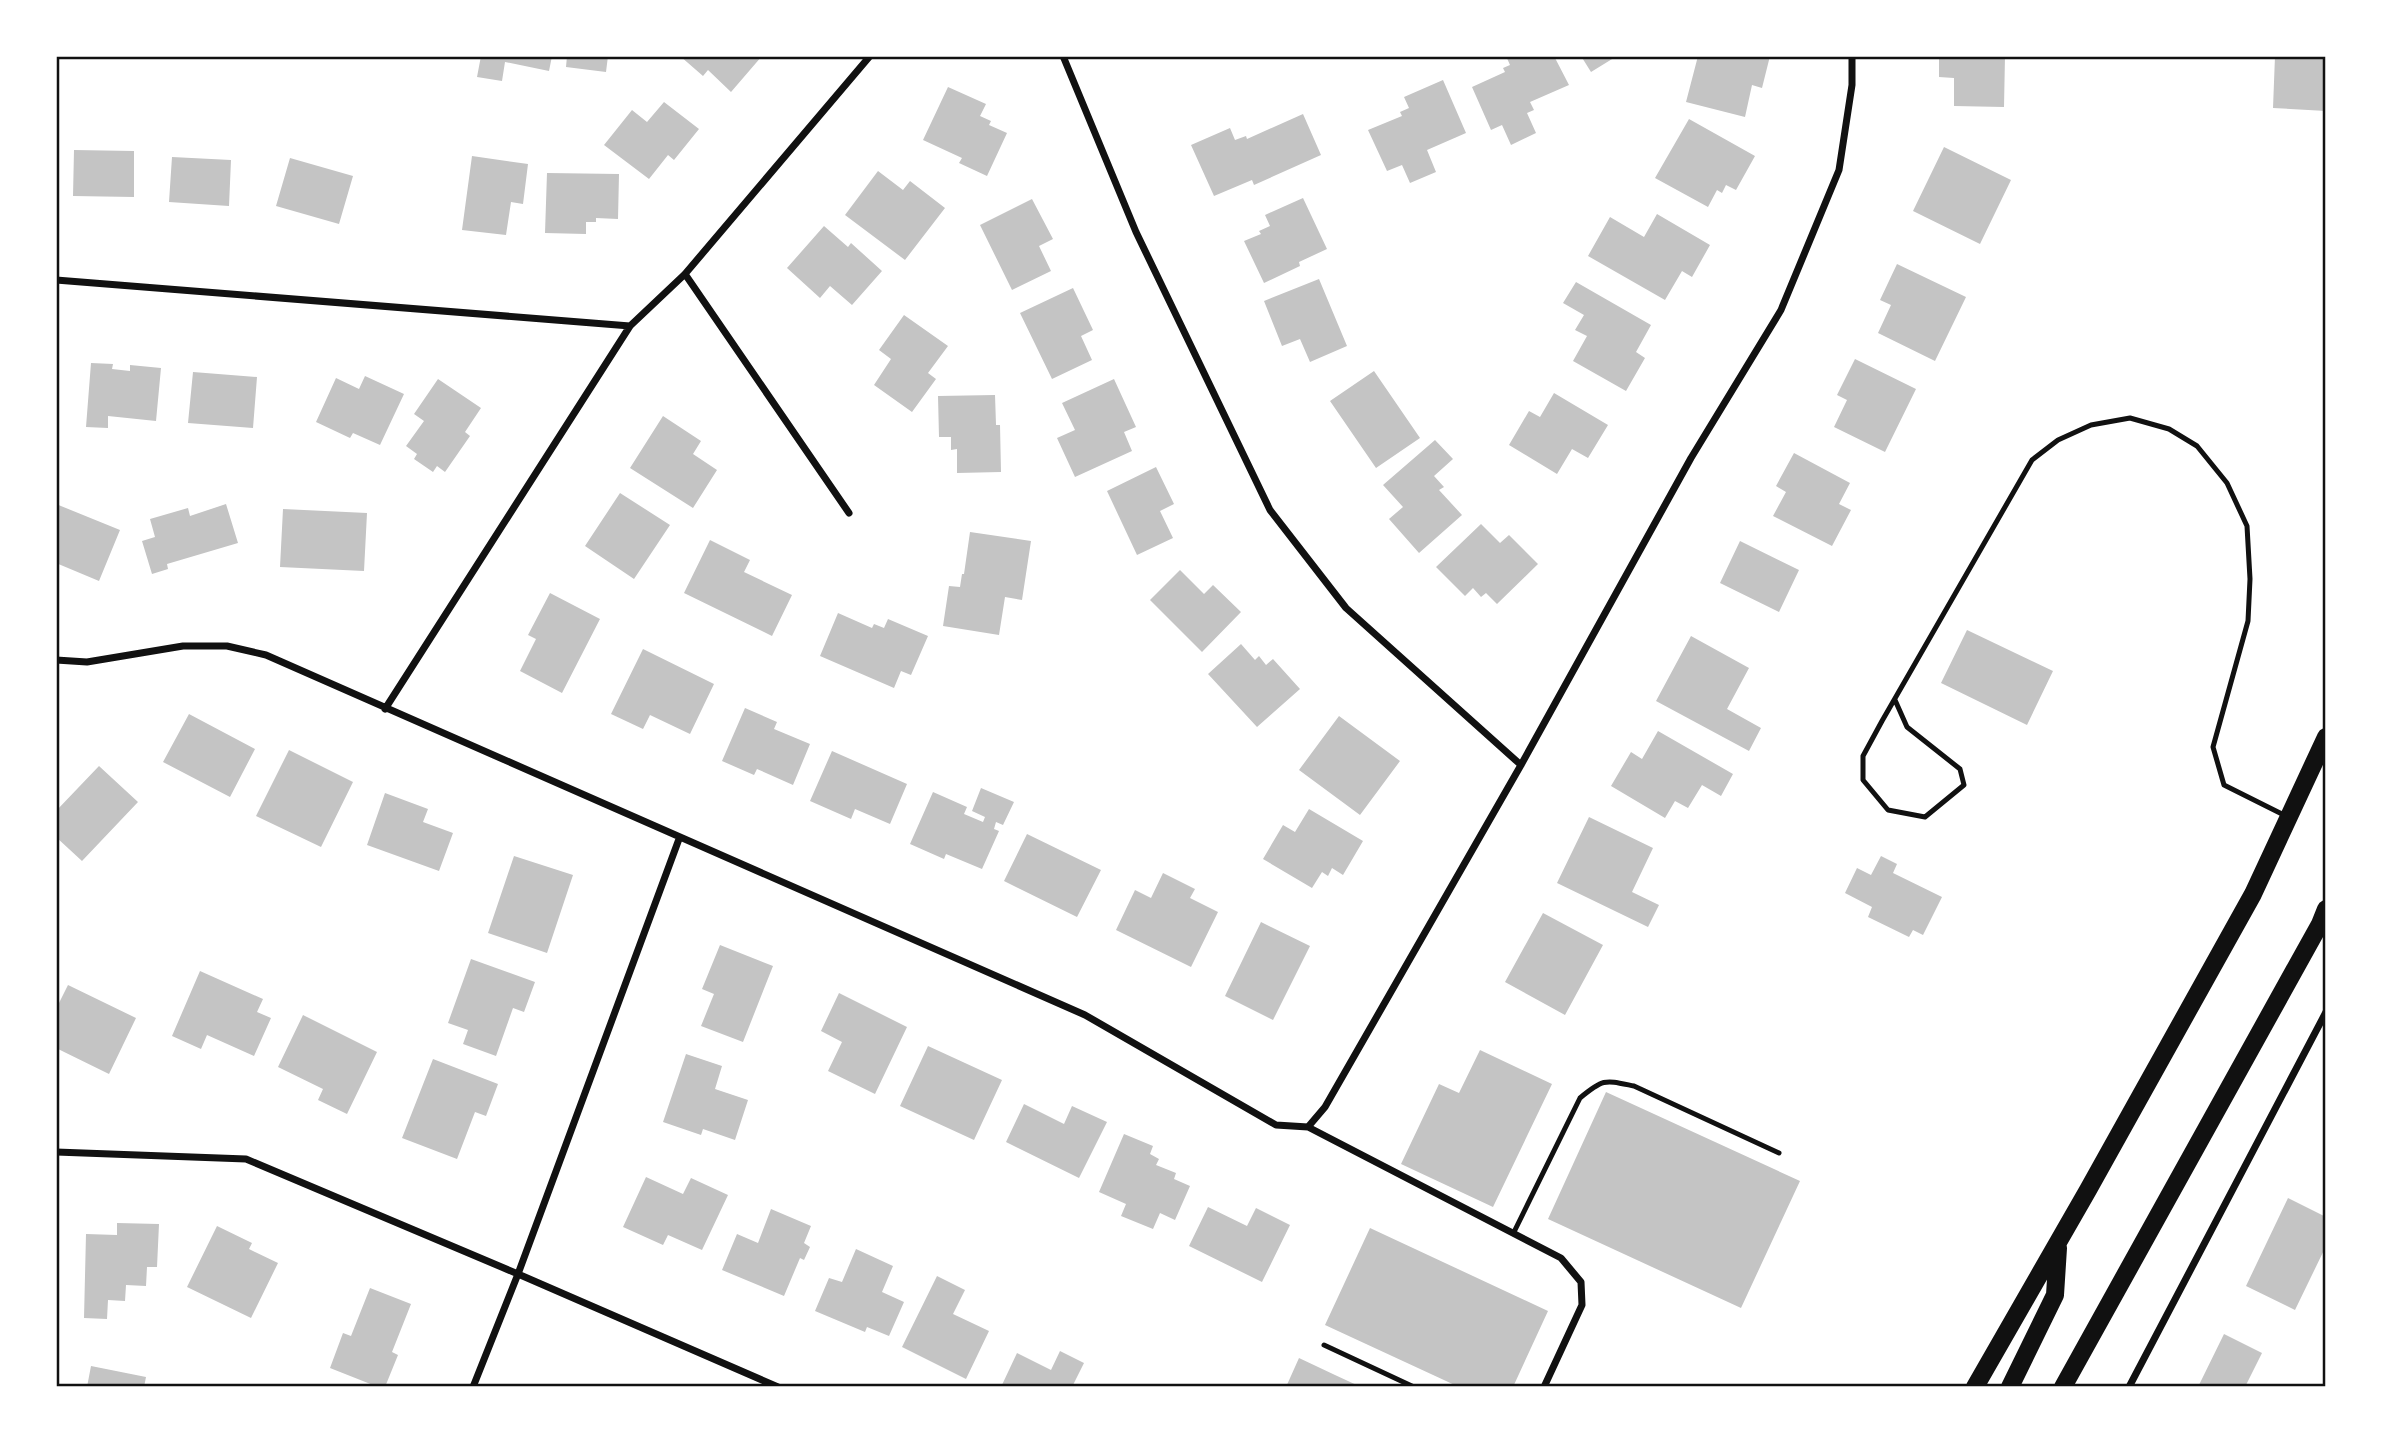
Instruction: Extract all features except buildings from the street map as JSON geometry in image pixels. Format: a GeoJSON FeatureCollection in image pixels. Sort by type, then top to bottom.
{"type":"FeatureCollection","features":[{"type":"Feature","properties":{"kind":"main road"},"geometry":{"type":"LineString","coordinates":[[1975,1387],[2253,894],[2326,737]]}},
{"type":"Feature","properties":{"kind":"main road"},"geometry":{"type":"LineString","coordinates":[[2063,1387],[2326,909]]}},
{"type":"Feature","properties":{"kind":"main road"},"geometry":{"type":"LineString","coordinates":[[2010,1387],[2055,1295],[2059,1241]]}},
{"type":"Feature","properties":{"kind":"street"},"geometry":{"type":"LineString","coordinates":[[385,709],[630,326],[685,274],[870,56]]}},
{"type":"Feature","properties":{"kind":"street"},"geometry":{"type":"LineString","coordinates":[[1063,56],[1136,232],[1270,510],[1346,608],[1521,765]]}},
{"type":"Feature","properties":{"kind":"street"},"geometry":{"type":"LineString","coordinates":[[1308,1126],[1325,1107],[1521,765],[1691,458],[1781,310],[1839,170],[1852,85],[1852,56]]}},
{"type":"Feature","properties":{"kind":"street"},"geometry":{"type":"LineString","coordinates":[[685,274],[849,513]]}},
{"type":"Feature","properties":{"kind":"street"},"geometry":{"type":"LineString","coordinates":[[56,280],[630,326]]}},
{"type":"Feature","properties":{"kind":"street"},"geometry":{"type":"LineString","coordinates":[[56,660],[87,662],[183,646],[227,646],[266,655],[679,839],[1085,1015],[1276,1125],[1308,1126],[1560,1258],[1581,1282],[1582,1305],[1545,1387]]}},
{"type":"Feature","properties":{"kind":"street"},"geometry":{"type":"LineString","coordinates":[[473,1387],[518,1274],[679,839]]}},
{"type":"Feature","properties":{"kind":"street"},"geometry":{"type":"LineString","coordinates":[[2129,1387],[2326,1012]]}},
{"type":"Feature","properties":{"kind":"street"},"geometry":{"type":"LineString","coordinates":[[56,1152],[246,1160],[778,1387]]}},
{"type":"Feature","properties":{"kind":"lane"},"geometry":{"type":"LineString","coordinates":[[1895,700],[1907,727],[1960,769],[1964,785],[1925,817],[1888,810],[1863,780],[1863,756],[2032,460],[2058,440],[2091,425],[2130,418],[2169,429],[2197,446],[2227,483],[2246,526],[2250,579],[2248,621],[2213,747],[2224,785],[2288,817]]}},
{"type":"Feature","properties":{"kind":"lane"},"geometry":{"type":"LineString","coordinates":[[1514,1233],[1580,1098],[1598,1083],[1610,1081],[1634,1086],[1779,1153]]}},
{"type":"Feature","properties":{"kind":"lane"},"geometry":{"type":"LineString","coordinates":[[1324,1345],[1414,1387]]}}]}
